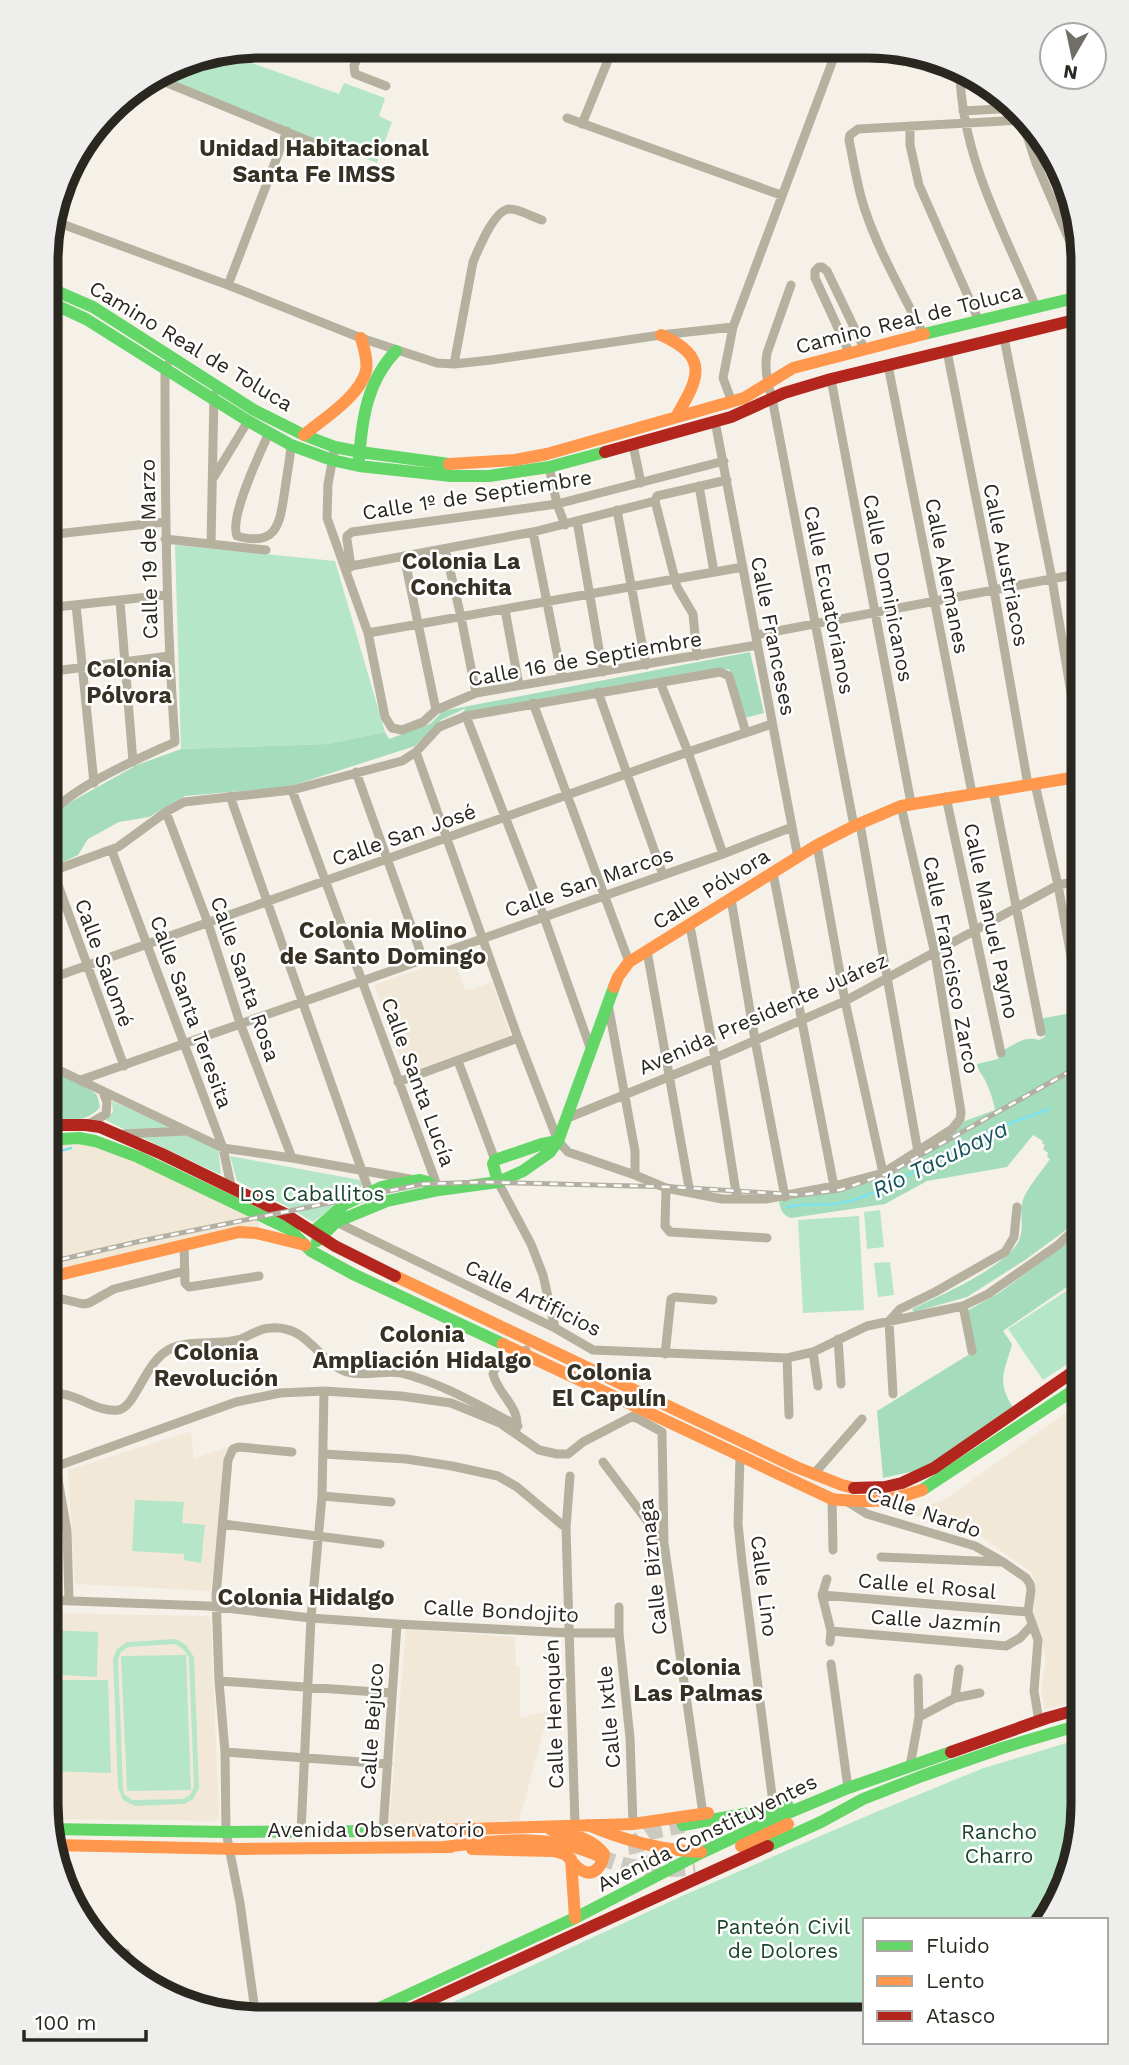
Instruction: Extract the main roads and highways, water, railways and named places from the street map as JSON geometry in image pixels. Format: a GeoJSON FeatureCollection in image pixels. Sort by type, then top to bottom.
{"type":"FeatureCollection","features":[{"type":"Feature","properties":{"kind":"main road","name":"Camino Real de Toluca"},"geometry":{"type":"LineString","coordinates":[[58,291],[93,307],[254,410],[359,466],[413,474],[463,477],[489,477],[549,467],[740,414],[772,398],[831,379],[1071,321]]}},
{"type":"Feature","properties":{"kind":"main road","name":"Camino Real de Toluca"},"geometry":{"type":"LineString","coordinates":[[58,306],[86,319],[280,439],[334,454],[359,452],[452,464],[515,460],[547,454],[744,398],[793,368],[864,348],[1071,299]]}},
{"type":"Feature","properties":{"kind":"main road"},"geometry":{"type":"LineString","coordinates":[[661,335],[678,341],[688,348],[694,358],[695,380],[676,417]]}},
{"type":"Feature","properties":{"kind":"main road"},"geometry":{"type":"LineString","coordinates":[[304,435],[349,396],[364,379],[367,361],[361,338]]}},
{"type":"Feature","properties":{"kind":"main road"},"geometry":{"type":"LineString","coordinates":[[359,466],[363,417],[377,373],[396,351]]}},
{"type":"Feature","properties":{"kind":"main road"},"geometry":{"type":"LineString","coordinates":[[280,439],[287,427]]}},
{"type":"Feature","properties":{"kind":"main road","name":"Calle Pólvora"},"geometry":{"type":"LineString","coordinates":[[558,1141],[608,1002],[618,977],[629,962],[817,845],[857,825],[906,805],[1071,778]]}},
{"type":"Feature","properties":{"kind":"main road"},"geometry":{"type":"LineString","coordinates":[[58,1125],[100,1127],[230,1186],[285,1214],[335,1246],[529,1342],[813,1475],[855,1488],[885,1487],[902,1483],[934,1468],[1071,1373]]}},
{"type":"Feature","properties":{"kind":"main road"},"geometry":{"type":"LineString","coordinates":[[58,1139],[79,1138],[95,1141],[138,1157],[289,1229],[308,1248],[353,1274],[832,1499],[892,1500],[916,1493],[1071,1392]]}},
{"type":"Feature","properties":{"kind":"main road"},"geometry":{"type":"LineString","coordinates":[[498,1182],[493,1164],[495,1160],[558,1141]]}},
{"type":"Feature","properties":{"kind":"main road"},"geometry":{"type":"LineString","coordinates":[[331,1220],[387,1201],[439,1189],[498,1182],[523,1171],[550,1152],[558,1141]]}},
{"type":"Feature","properties":{"kind":"main road"},"geometry":{"type":"LineString","coordinates":[[308,1248],[317,1234],[355,1197],[392,1184],[419,1180],[439,1189]]}},
{"type":"Feature","properties":{"kind":"main road"},"geometry":{"type":"LineString","coordinates":[[58,1275],[248,1231],[308,1248]]}},
{"type":"Feature","properties":{"kind":"main road"},"geometry":{"type":"LineString","coordinates":[[1019,1410],[1028,1421]]}},
{"type":"Feature","properties":{"kind":"main road"},"geometry":{"type":"LineString","coordinates":[[773,1472],[780,1460]]}},
{"type":"Feature","properties":{"kind":"main road","name":"Avenida Constituyentes"},"geometry":{"type":"LineString","coordinates":[[382,2007],[575,1918],[703,1852],[828,1796],[1071,1712]]}},
{"type":"Feature","properties":{"kind":"main road","name":"Avenida Constituyentes"},"geometry":{"type":"LineString","coordinates":[[415,2007],[821,1822],[868,1797],[973,1756],[1071,1727]]}},
{"type":"Feature","properties":{"kind":"main road"},"geometry":{"type":"LineString","coordinates":[[695,1867],[821,1808],[865,1791],[935,1771]]}},
{"type":"Feature","properties":{"kind":"main road"},"geometry":{"type":"LineString","coordinates":[[683,1825],[828,1796]]}},
{"type":"Feature","properties":{"kind":"main road","name":"Avenida Observatorio"},"geometry":{"type":"LineString","coordinates":[[59,1829],[300,1832],[633,1824],[773,1803],[788,1806]]}},
{"type":"Feature","properties":{"kind":"main road"},"geometry":{"type":"LineString","coordinates":[[582,1825],[651,1847],[703,1852]]}},
{"type":"Feature","properties":{"kind":"main road","name":"Avenida Observatorio"},"geometry":{"type":"LineString","coordinates":[[62,1845],[230,1849],[444,1847],[552,1851],[563,1853],[582,1871],[598,1871],[604,1854],[597,1844],[537,1827]]}},
{"type":"Feature","properties":{"kind":"main road"},"geometry":{"type":"LineString","coordinates":[[128,1831],[128,1847]]}},
{"type":"Feature","properties":{"kind":"main road"},"geometry":{"type":"LineString","coordinates":[[444,1847],[551,1841],[572,1844],[598,1856]]}},
{"type":"Feature","properties":{"kind":"main road"},"geometry":{"type":"LineString","coordinates":[[571,1859],[575,1918]]}},
{"type":"Feature","properties":{"kind":"waterway","name":"Río Tacubaya"},"geometry":{"type":"LineString","coordinates":[[787,1207],[837,1204],[884,1191],[894,1187],[904,1177],[997,1128],[1049,1109]]}},
{"type":"Feature","properties":{"kind":"waterway","name":"Río Tacubaya"},"geometry":{"type":"LineString","coordinates":[[58,1152],[71,1148]]}},
{"type":"Feature","properties":{"kind":"tunnel"},"geometry":{"type":"LineString","coordinates":[[653,1870],[639,1858],[637,1841],[650,1832],[683,1825]]}},
{"type":"Feature","properties":{"kind":"tunnel"},"geometry":{"type":"LineString","coordinates":[[599,1856],[622,1865],[646,1869],[695,1867]]}},
{"type":"Feature","properties":{"kind":"railway"},"geometry":{"type":"LineString","coordinates":[[58,1260],[423,1184],[483,1182],[673,1187],[800,1195],[840,1190],[889,1173],[1071,1071]]}},
{"type":"Feature","properties":{"kind":"district","name":"Unidad Habitacional Santa Fe IMSS"},"geometry":{"type":"Point","coordinates":[314,161]}},
{"type":"Feature","properties":{"kind":"district","name":"Colonia La Conchita"},"geometry":{"type":"Point","coordinates":[461,574]}},
{"type":"Feature","properties":{"kind":"district","name":"Colonia Pólvora"},"geometry":{"type":"Point","coordinates":[129,682]}},
{"type":"Feature","properties":{"kind":"district","name":"Colonia Molino de Santo Domingo"},"geometry":{"type":"Point","coordinates":[383,943]}},
{"type":"Feature","properties":{"kind":"district","name":"Colonia Ampliación Hidalgo"},"geometry":{"type":"Point","coordinates":[422,1347]}},
{"type":"Feature","properties":{"kind":"district","name":"Colonia Revolución"},"geometry":{"type":"Point","coordinates":[216,1365]}},
{"type":"Feature","properties":{"kind":"district","name":"Colonia El Capulín"},"geometry":{"type":"Point","coordinates":[609,1385]}},
{"type":"Feature","properties":{"kind":"district","name":"Colonia Hidalgo"},"geometry":{"type":"Point","coordinates":[306,1597]}},
{"type":"Feature","properties":{"kind":"district","name":"Colonia Las Palmas"},"geometry":{"type":"Point","coordinates":[698,1680]}},
{"type":"Feature","properties":{"kind":"park label","name":"Los Caballitos"},"geometry":{"type":"Point","coordinates":[312,1194]}},
{"type":"Feature","properties":{"kind":"park label","name":"Rancho Charro"},"geometry":{"type":"Point","coordinates":[999,1844]}},
{"type":"Feature","properties":{"kind":"park label","name":"Panteón Civil de Dolores"},"geometry":{"type":"Point","coordinates":[783,1939]}}]}
